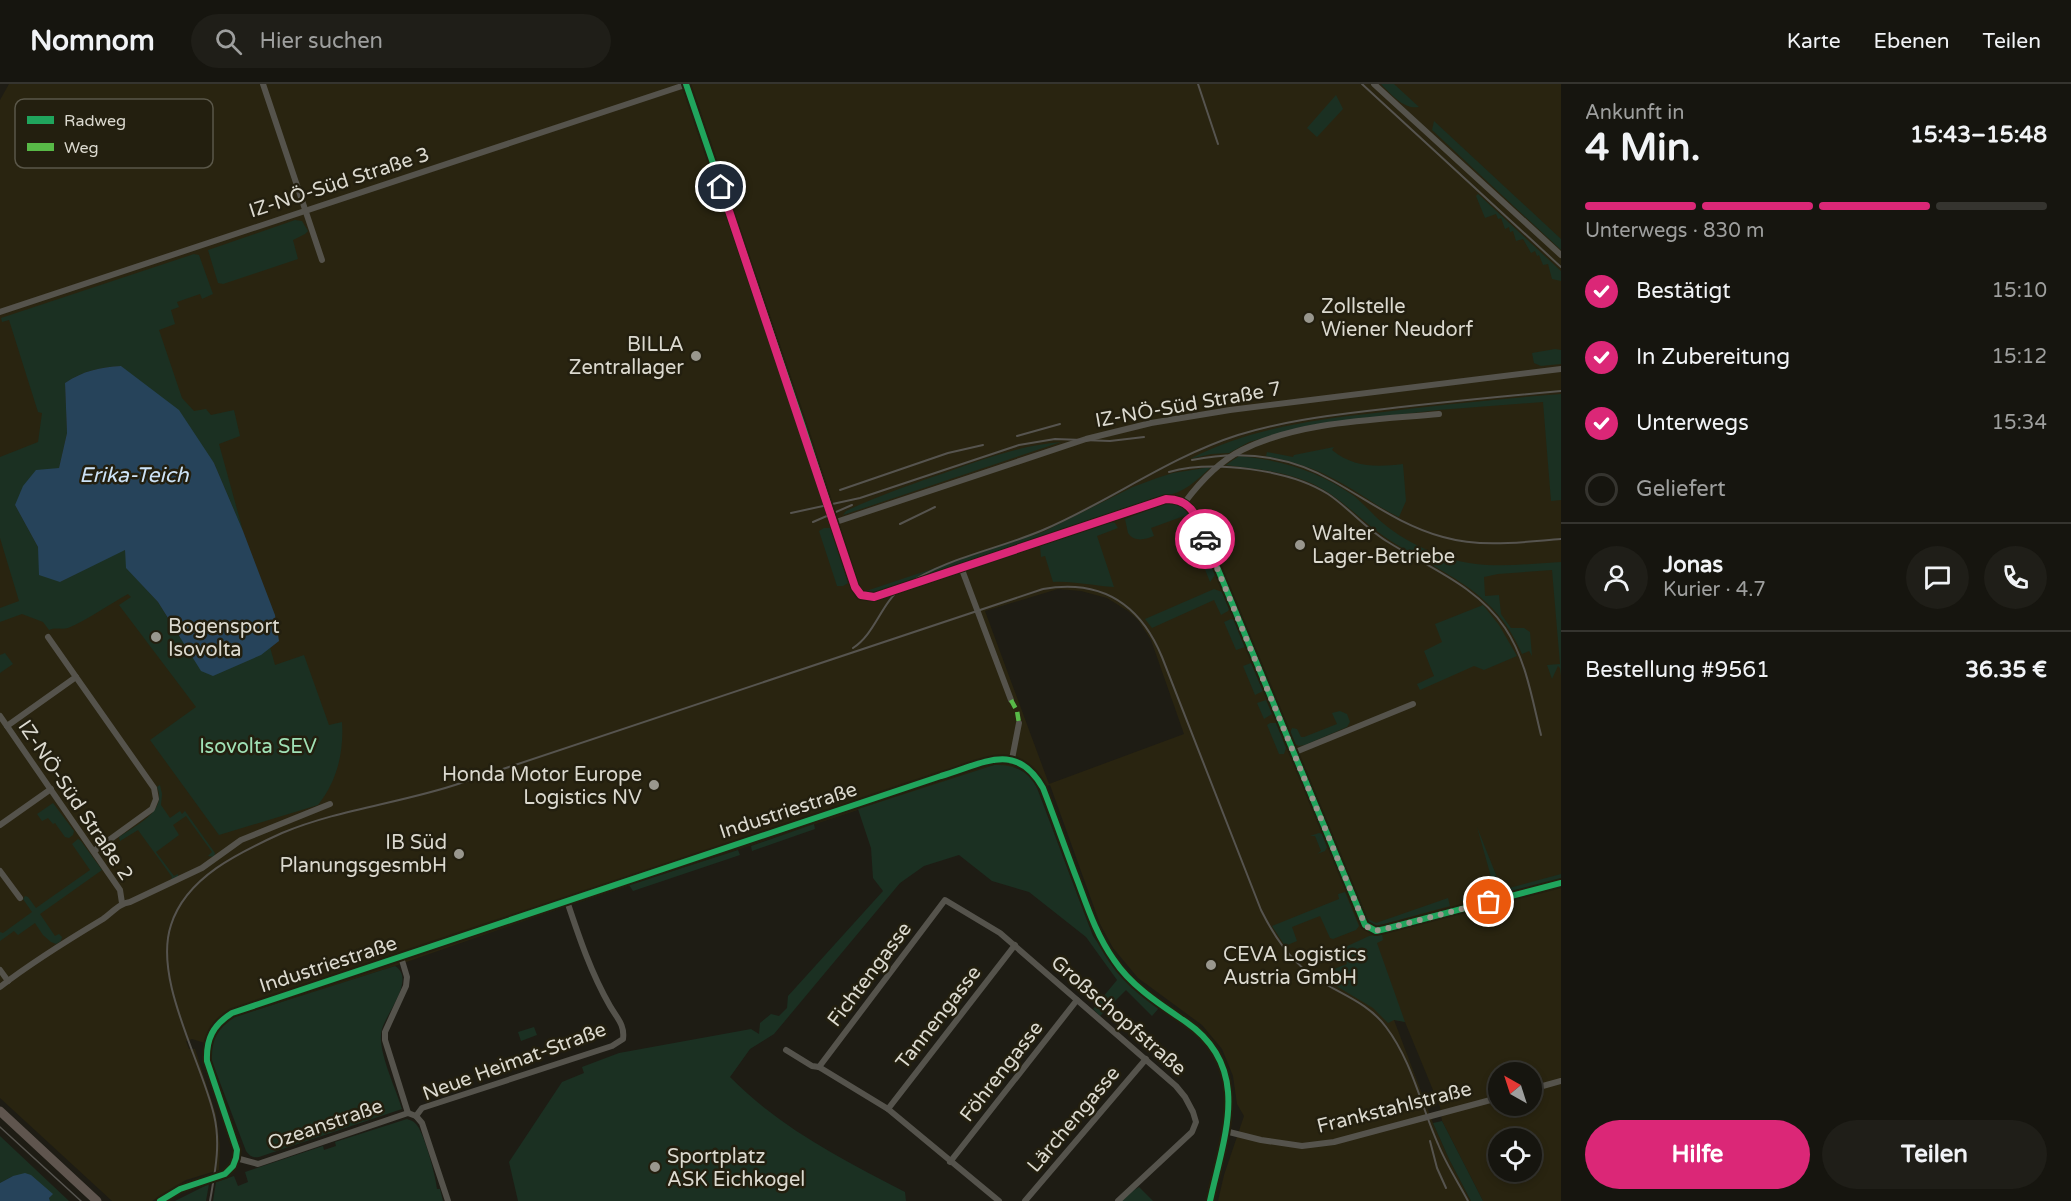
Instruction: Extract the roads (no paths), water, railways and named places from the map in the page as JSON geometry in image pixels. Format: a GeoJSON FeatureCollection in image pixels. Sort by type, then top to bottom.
{"type":"FeatureCollection","features":[{"type":"Feature","properties":{"kind":"main road"},"geometry":{"type":"LineString","coordinates":[[0,1112],[97,1201]]}},
{"type":"Feature","properties":{"kind":"street"},"geometry":{"type":"LineString","coordinates":[[263,84],[322,260]]}},
{"type":"Feature","properties":{"kind":"street"},"geometry":{"type":"LineString","coordinates":[[687,84],[856,591],[861,595],[874,597],[1166,499],[1185,502],[1198,521],[1365,925],[1376,931],[1561,883]]}},
{"type":"Feature","properties":{"kind":"street","name":"IZ-NÖ-Süd Straße 3"},"geometry":{"type":"LineString","coordinates":[[0,312],[687,84]]}},
{"type":"Feature","properties":{"kind":"street"},"geometry":{"type":"LineString","coordinates":[[1374,84],[1561,255]]}},
{"type":"Feature","properties":{"kind":"street","name":"IZ-NÖ-Süd Straße 7"},"geometry":{"type":"LineString","coordinates":[[833,523],[1086,440],[1151,423],[1252,407],[1561,369]]}},
{"type":"Feature","properties":{"kind":"street"},"geometry":{"type":"LineString","coordinates":[[1185,502],[1194,489],[1219,466],[1241,450],[1260,442],[1318,427],[1439,414]]}},
{"type":"Feature","properties":{"kind":"street"},"geometry":{"type":"LineString","coordinates":[[962,567],[1011,700]]}},
{"type":"Feature","properties":{"kind":"street"},"geometry":{"type":"LineString","coordinates":[[48,638],[154,788],[156,799],[152,809],[94,851]]}},
{"type":"Feature","properties":{"kind":"street"},"geometry":{"type":"LineString","coordinates":[[7,726],[76,677]]}},
{"type":"Feature","properties":{"kind":"street"},"geometry":{"type":"LineString","coordinates":[[1293,753],[1413,704]]}},
{"type":"Feature","properties":{"kind":"street","name":"IZ-NÖ-Süd Straße 2"},"geometry":{"type":"LineString","coordinates":[[0,716],[120,890],[122,903]]}},
{"type":"Feature","properties":{"kind":"street"},"geometry":{"type":"LineString","coordinates":[[1019,723],[1012,759],[1024,764],[1035,774],[1043,788],[1093,922],[1115,962],[1150,997],[1210,1043],[1222,1064],[1230,1098],[1226,1131],[1210,1201]]}},
{"type":"Feature","properties":{"kind":"street","name":"Industriestraße"},"geometry":{"type":"LineString","coordinates":[[236,1158],[237,1150],[207,1061],[209,1038],[222,1020],[232,1013],[941,776],[998,759],[1012,759]]}},
{"type":"Feature","properties":{"kind":"street"},"geometry":{"type":"LineString","coordinates":[[0,825],[51,789]]}},
{"type":"Feature","properties":{"kind":"street"},"geometry":{"type":"LineString","coordinates":[[0,987],[109,915],[122,903],[130,902],[202,868],[241,840],[330,804]]}},
{"type":"Feature","properties":{"kind":"street"},"geometry":{"type":"LineString","coordinates":[[0,871],[20,898]]}},
{"type":"Feature","properties":{"kind":"street","name":"Großschopfstraße"},"geometry":{"type":"LineString","coordinates":[[945,900],[1000,933],[1015,945],[1146,1059],[1185,1097],[1194,1112],[1196,1122],[1192,1132],[1118,1201]]}},
{"type":"Feature","properties":{"kind":"street","name":"Fichtengasse"},"geometry":{"type":"LineString","coordinates":[[819,1067],[945,900]]}},
{"type":"Feature","properties":{"kind":"street","name":"Neue Heimat-Straße"},"geometry":{"type":"LineString","coordinates":[[416,1116],[422,1108],[612,1046],[623,1039],[624,1030],[592,969],[567,901]]}},
{"type":"Feature","properties":{"kind":"street","name":"Tannengasse"},"geometry":{"type":"LineString","coordinates":[[888,1109],[1015,945]]}},
{"type":"Feature","properties":{"kind":"street","name":"Ozeanstraße"},"geometry":{"type":"LineString","coordinates":[[401,957],[407,978],[406,986],[385,1032],[385,1040],[408,1113]]}},
{"type":"Feature","properties":{"kind":"street"},"geometry":{"type":"LineString","coordinates":[[0,970],[8,981]]}},
{"type":"Feature","properties":{"kind":"street","name":"Föhrengasse"},"geometry":{"type":"LineString","coordinates":[[950,1162],[1077,1000]]}},
{"type":"Feature","properties":{"kind":"street"},"geometry":{"type":"LineString","coordinates":[[786,1050],[812,1066],[819,1067],[888,1109],[999,1201]]}},
{"type":"Feature","properties":{"kind":"street","name":"Lärchengasse"},"geometry":{"type":"LineString","coordinates":[[1025,1201],[1146,1059]]}},
{"type":"Feature","properties":{"kind":"street"},"geometry":{"type":"LineString","coordinates":[[1542,1086],[1561,1081]]}},
{"type":"Feature","properties":{"kind":"street","name":"Frankstahlstraße"},"geometry":{"type":"LineString","coordinates":[[1226,1131],[1302,1146],[1323,1143],[1488,1101]]}},
{"type":"Feature","properties":{"kind":"street","name":"Ozeanstraße"},"geometry":{"type":"LineString","coordinates":[[236,1158],[258,1164],[408,1113],[416,1116]]}},
{"type":"Feature","properties":{"kind":"street"},"geometry":{"type":"LineString","coordinates":[[416,1116],[422,1123],[448,1201]]}},
{"type":"Feature","properties":{"kind":"street"},"geometry":{"type":"LineString","coordinates":[[160,1201],[180,1189],[225,1174],[233,1166],[236,1158]]}},
{"type":"Feature","properties":{"kind":"water","name":"Erika-Teich"},"geometry":{"type":"Polygon","coordinates":[[[121,366],[179,410],[214,463],[275,615],[279,641],[261,655],[213,676],[201,671],[158,602],[126,568],[125,550],[60,582],[39,575],[38,547],[15,505],[23,486],[36,470],[59,468],[67,433],[65,383],[92,370],[121,366]]]}},
{"type":"Feature","properties":{"kind":"water"},"geometry":{"type":"Polygon","coordinates":[[[25,1173],[31,1175],[53,1194],[49,1198],[50,1201],[0,1201],[0,1183],[25,1173]]]}},
{"type":"Feature","properties":{"kind":"tram line"},"geometry":{"type":"LineString","coordinates":[[0,1127],[81,1201]]}},
{"type":"Feature","properties":{"kind":"railway"},"geometry":{"type":"LineString","coordinates":[[1198,84],[1218,144]]}},
{"type":"Feature","properties":{"kind":"railway"},"geometry":{"type":"LineString","coordinates":[[1362,84],[1561,267]]}},
{"type":"Feature","properties":{"kind":"railway"},"geometry":{"type":"LineString","coordinates":[[853,648],[861,642],[896,593],[921,576],[955,561],[1043,530],[1163,467],[1213,444],[1254,430],[1335,415],[1561,391]]}},
{"type":"Feature","properties":{"kind":"railway"},"geometry":{"type":"LineString","coordinates":[[1017,436],[1060,424]]}},
{"type":"Feature","properties":{"kind":"railway"},"geometry":{"type":"LineString","coordinates":[[791,513],[860,498],[1019,445],[1055,439],[1110,441],[1144,437]]}},
{"type":"Feature","properties":{"kind":"railway"},"geometry":{"type":"LineString","coordinates":[[840,490],[948,453],[983,445]]}},
{"type":"Feature","properties":{"kind":"railway"},"geometry":{"type":"LineString","coordinates":[[1192,460],[1247,456],[1265,457],[1300,466],[1333,481],[1413,526],[1443,537],[1472,542],[1502,543],[1561,539]]}},
{"type":"Feature","properties":{"kind":"railway"},"geometry":{"type":"LineString","coordinates":[[1169,472],[1187,468],[1228,467],[1272,473],[1312,485],[1336,500],[1380,537],[1466,589],[1494,613],[1512,640],[1528,680],[1541,735]]}},
{"type":"Feature","properties":{"kind":"railway"},"geometry":{"type":"LineString","coordinates":[[813,522],[852,505]]}},
{"type":"Feature","properties":{"kind":"railway"},"geometry":{"type":"LineString","coordinates":[[900,524],[935,507]]}},
{"type":"Feature","properties":{"kind":"railway"},"geometry":{"type":"LineString","coordinates":[[210,1201],[216,1158],[216,1126],[208,1093],[173,994],[168,970],[167,946],[171,925],[178,908],[189,893],[216,868],[249,849],[304,825],[439,790],[1043,589],[1064,587],[1083,588],[1116,599],[1130,610],[1153,638],[1266,920],[1295,961],[1311,975],[1370,1010],[1386,1027],[1403,1054],[1441,1151],[1468,1201]]}},
{"type":"Feature","properties":{"kind":"railway"},"geometry":{"type":"LineString","coordinates":[[1430,1141],[1437,1168],[1446,1188]]}},
{"type":"Feature","properties":{"kind":"place","name":"Zollstelle Wiener Neudorf"},"geometry":{"type":"Point","coordinates":[1309,318]}},
{"type":"Feature","properties":{"kind":"place","name":"BILLA Zentrallager"},"geometry":{"type":"Point","coordinates":[696,356]}},
{"type":"Feature","properties":{"kind":"place","name":"Walter Lager-Betriebe"},"geometry":{"type":"Point","coordinates":[1300,545]}},
{"type":"Feature","properties":{"kind":"place","name":"Bogensport Isovolta"},"geometry":{"type":"Point","coordinates":[156,637]}},
{"type":"Feature","properties":{"kind":"place","name":"Honda Motor Europe Logistics NV"},"geometry":{"type":"Point","coordinates":[654,785]}},
{"type":"Feature","properties":{"kind":"place","name":"IB Süd PlanungsgesmbH"},"geometry":{"type":"Point","coordinates":[459,854]}},
{"type":"Feature","properties":{"kind":"place","name":"CEVA Logistics Austria GmbH"},"geometry":{"type":"Point","coordinates":[1211,965]}},
{"type":"Feature","properties":{"kind":"place","name":"Sportplatz ASK Eichkogel"},"geometry":{"type":"Point","coordinates":[655,1167]}},
{"type":"Feature","properties":{"kind":"park label","name":"Isovolta SEV"},"geometry":{"type":"Point","coordinates":[258,746]}}]}
